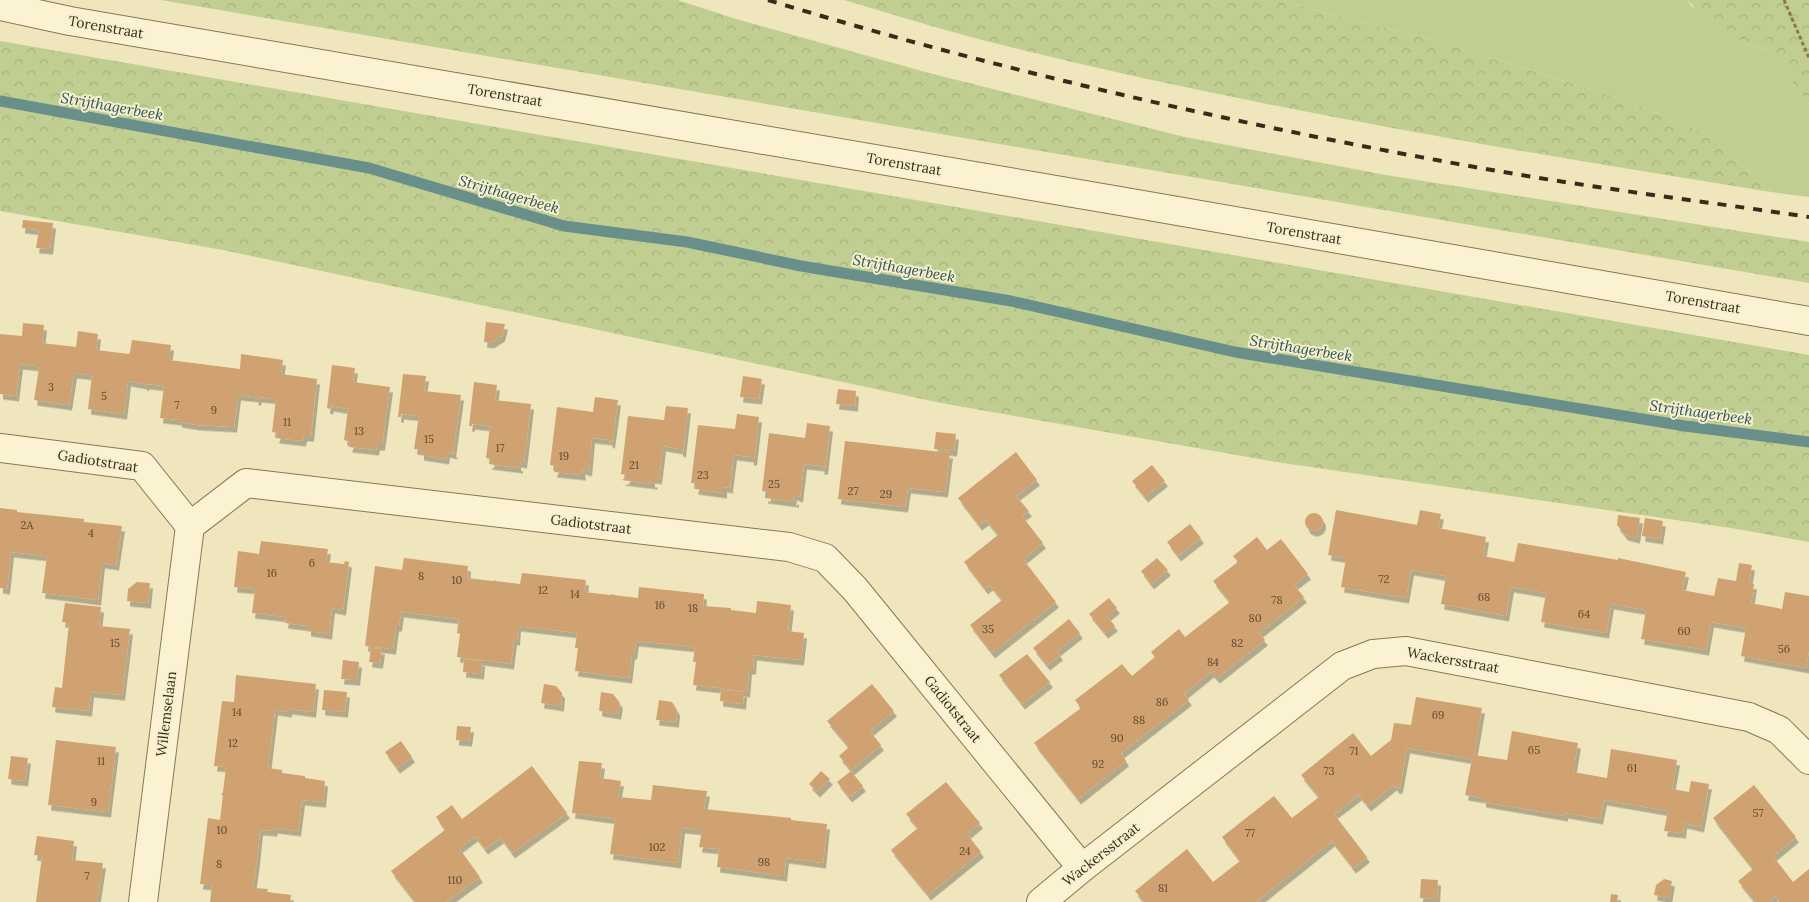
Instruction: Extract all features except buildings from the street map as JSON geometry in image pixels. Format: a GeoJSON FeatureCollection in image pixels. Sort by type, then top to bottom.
{"type":"FeatureCollection","features":[{"type":"Feature","properties":{"kind":"street","name":"Torenstraat"},"geometry":{"type":"LineString","coordinates":[[0,6],[79,22],[1809,321]]}},
{"type":"Feature","properties":{"kind":"street","name":"Gadiotstraat"},"geometry":{"type":"LineString","coordinates":[[0,448],[142,466],[190,526],[246,483],[788,547],[825,558],[855,589],[1082,868]]}},
{"type":"Feature","properties":{"kind":"street","name":"Willemselaan"},"geometry":{"type":"LineString","coordinates":[[143,902],[190,526]]}},
{"type":"Feature","properties":{"kind":"street","name":"Wackersstraat"},"geometry":{"type":"LineString","coordinates":[[1041,902],[1342,666],[1373,654],[1406,651],[1749,717],[1779,730],[1809,760]]}},
{"type":"Feature","properties":{"kind":"path"},"geometry":{"type":"LineString","coordinates":[[1784,0],[1809,58]]}},
{"type":"Feature","properties":{"kind":"green space"},"geometry":{"type":"Polygon","coordinates":[[[161,0],[678,0],[736,19],[929,73],[1185,137],[1386,175],[1809,242],[1809,283],[161,0]]]}},
{"type":"Feature","properties":{"kind":"green space"},"geometry":{"type":"Polygon","coordinates":[[[844,0],[1283,0],[1326,13],[1434,40],[1625,100],[1705,133],[1771,192],[1476,143],[1181,86],[986,41],[844,0]]]}},
{"type":"Feature","properties":{"kind":"green space"},"geometry":{"type":"Polygon","coordinates":[[[1283,0],[1688,0],[1691,6],[1741,41],[1770,52],[1809,104],[1809,197],[1771,192],[1705,133],[1625,100],[1434,40],[1326,13],[1283,0]]]}},
{"type":"Feature","properties":{"kind":"green space"},"geometry":{"type":"Polygon","coordinates":[[[1688,0],[1809,0],[1809,104],[1770,52],[1741,41],[1707,23],[1688,0]]]}},
{"type":"Feature","properties":{"kind":"green space"},"geometry":{"type":"Polygon","coordinates":[[[0,41],[1809,355],[1809,542],[1731,528],[1276,462],[941,403],[223,250],[0,211],[0,41]]]}},
{"type":"Feature","properties":{"kind":"waterway","name":"Strijthagerbeek"},"geometry":{"type":"LineString","coordinates":[[0,101],[369,168],[564,226],[687,242],[801,266],[1011,301],[1235,352],[1685,426],[1809,442]]}},
{"type":"Feature","properties":{"kind":"railway"},"geometry":{"type":"LineString","coordinates":[[768,0],[946,51],[1035,74],[1305,135],[1526,176],[1809,217]]}}]}
